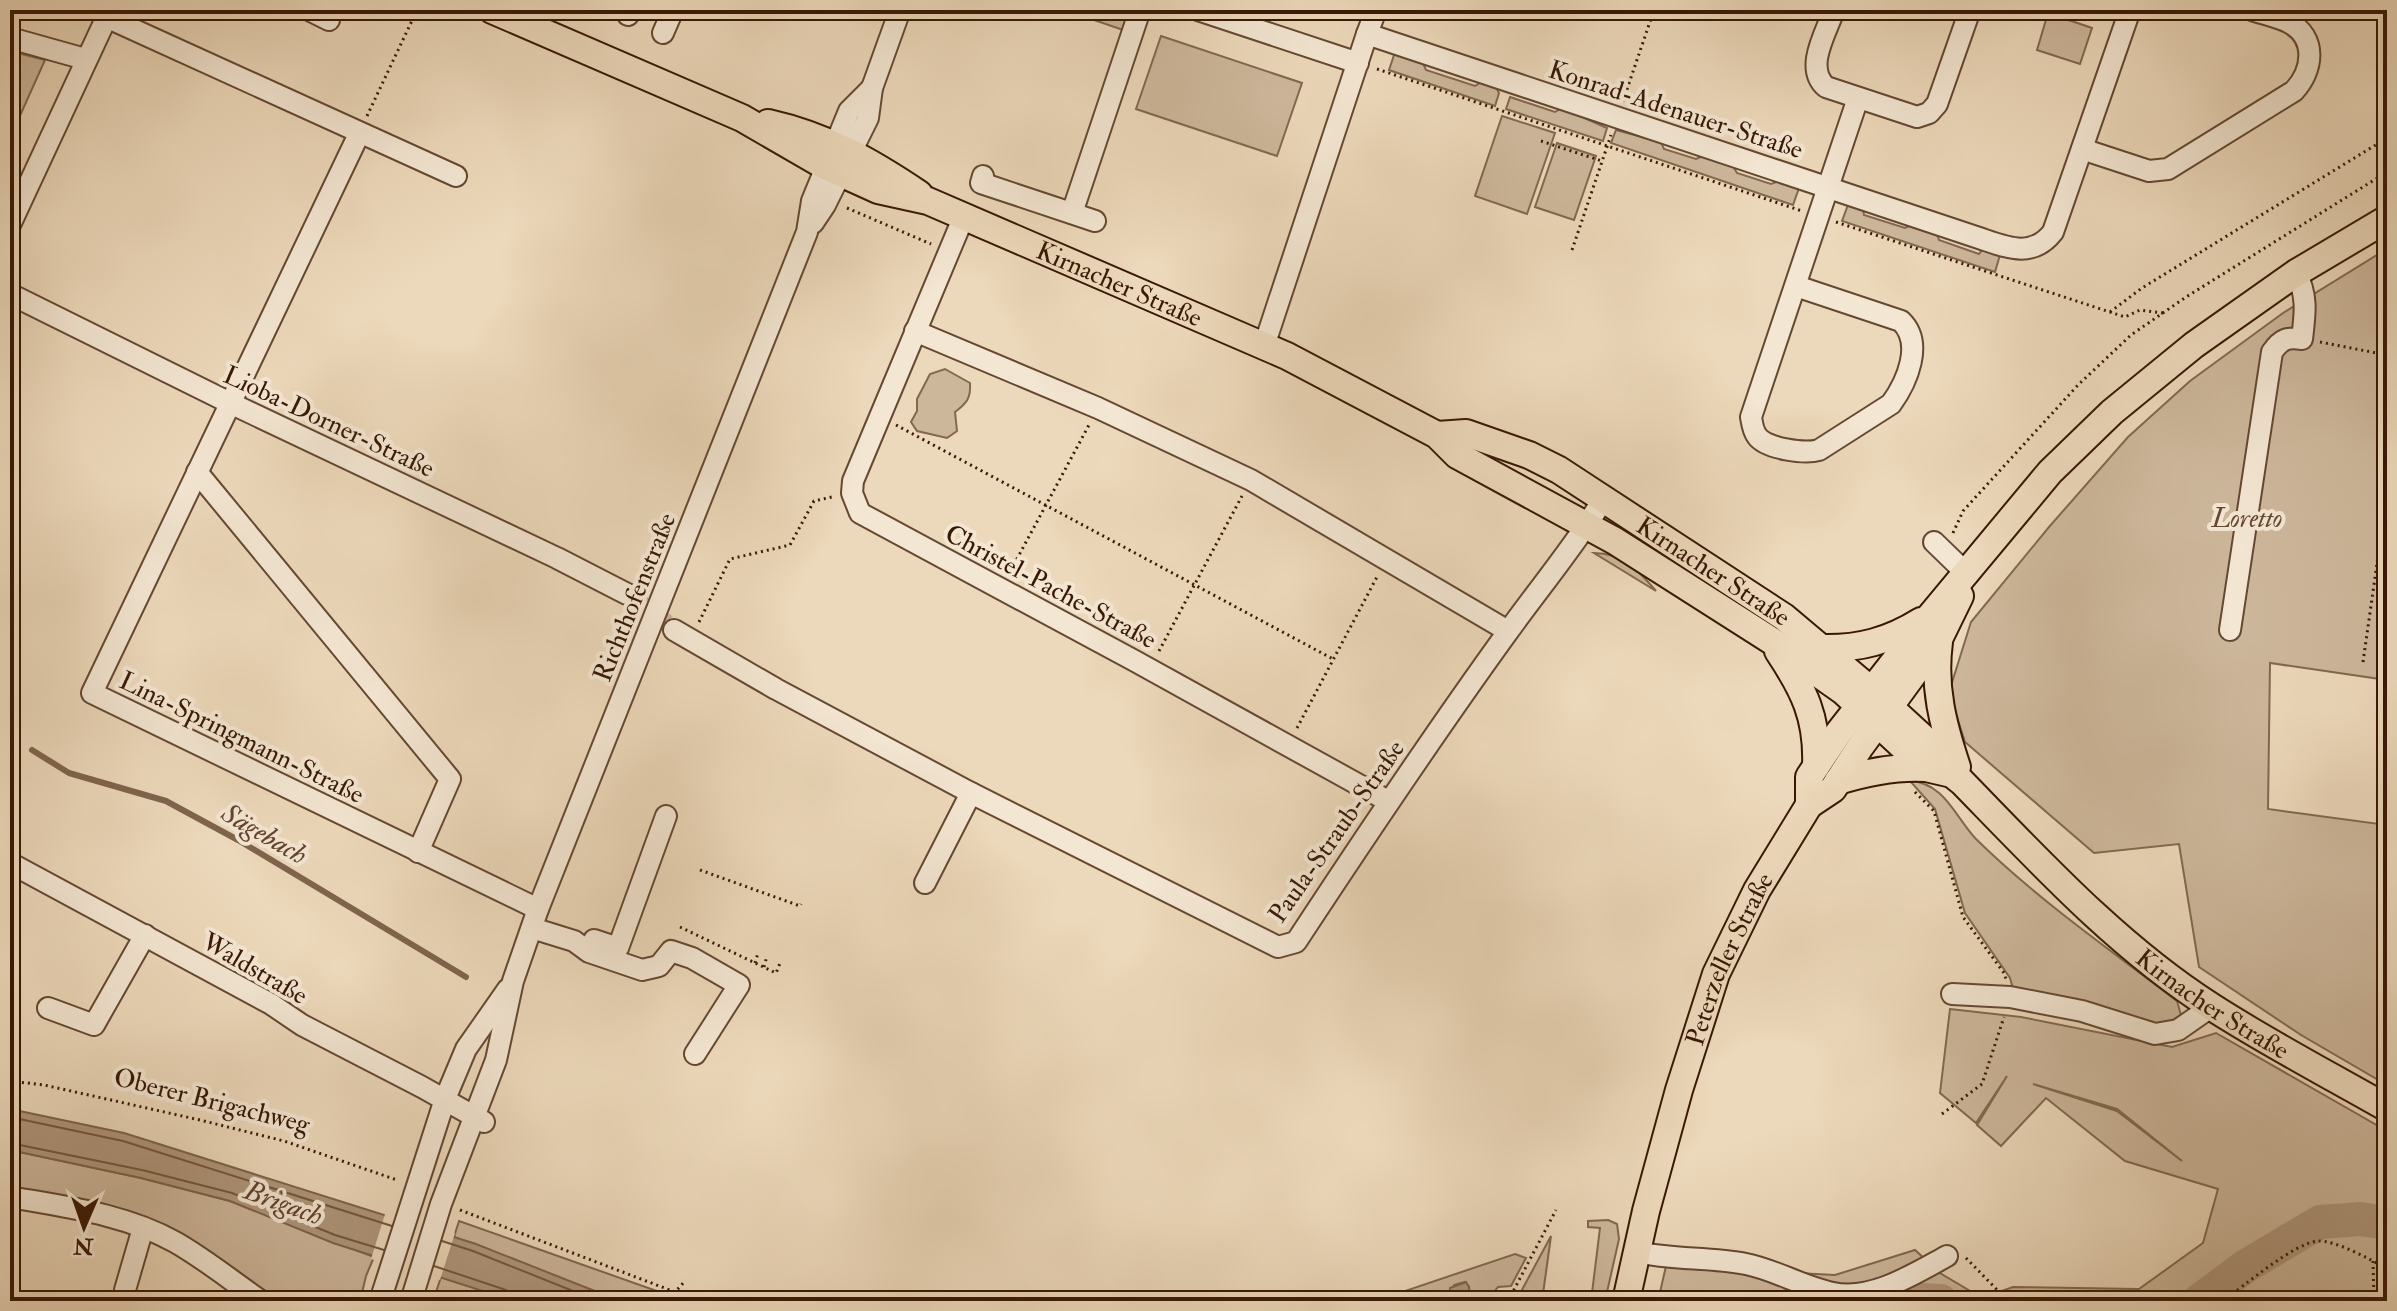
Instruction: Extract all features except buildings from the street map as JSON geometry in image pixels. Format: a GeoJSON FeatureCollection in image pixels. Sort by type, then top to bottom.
{"type":"FeatureCollection","features":[{"type":"Feature","properties":{"kind":"main road","name":"Kirnacher Straße"},"geometry":{"type":"LineString","coordinates":[[492,10],[838,160],[886,171],[928,201],[1287,356],[1437,435],[1457,455],[1615,541],[1772,641],[1843,691],[1875,707],[1943,756],[1957,778],[2107,926],[2211,1007],[2387,1108]]}},
{"type":"Feature","properties":{"kind":"main road"},"geometry":{"type":"LineString","coordinates":[[1957,778],[1937,697],[1935,627],[1972,567],[2050,472],[2112,412],[2194,345],[2296,273],[2387,219]]}},
{"type":"Feature","properties":{"kind":"main road","name":"Kirnacher Straße"},"geometry":{"type":"LineString","coordinates":[[1437,435],[1466,433],[1529,455],[1559,470],[1745,588],[1821,648],[1875,707],[1917,776],[1957,778]]}},
{"type":"Feature","properties":{"kind":"main road"},"geometry":{"type":"LineString","coordinates":[[1821,648],[1870,645],[1903,632],[1935,627]]}},
{"type":"Feature","properties":{"kind":"main road","name":"Peterzeller Straße"},"geometry":{"type":"LineString","coordinates":[[1626,1301],[1679,1090],[1716,974],[1763,880],[1809,805],[1809,777],[1827,774],[1935,627]]}},
{"type":"Feature","properties":{"kind":"main road"},"geometry":{"type":"LineString","coordinates":[[1772,641],[1800,685],[1813,719],[1827,774],[1882,769],[1917,776]]}},
{"type":"Feature","properties":{"kind":"street"},"geometry":{"type":"LineString","coordinates":[[309,10],[329,20]]}},
{"type":"Feature","properties":{"kind":"street"},"geometry":{"type":"LineString","coordinates":[[663,33],[673,10]]}},
{"type":"Feature","properties":{"kind":"street","name":"Richthofenstraße"},"geometry":{"type":"LineString","coordinates":[[412,1296],[449,1207],[479,1118],[496,1060],[513,981],[535,918],[807,232],[812,201],[868,118],[872,88],[900,10]]}},
{"type":"Feature","properties":{"kind":"street"},"geometry":{"type":"LineString","coordinates":[[1072,213],[1140,10]]}},
{"type":"Feature","properties":{"kind":"street"},"geometry":{"type":"LineString","coordinates":[[1198,10],[1358,63]]}},
{"type":"Feature","properties":{"kind":"street"},"geometry":{"type":"LineString","coordinates":[[1264,346],[1376,10]]}},
{"type":"Feature","properties":{"kind":"street"},"geometry":{"type":"LineString","coordinates":[[1834,10],[1816,62],[1817,76],[1826,87],[1910,117],[1929,113],[1937,104],[1970,10]]}},
{"type":"Feature","properties":{"kind":"street","name":"Konrad-Adenauer-Straße"},"geometry":{"type":"LineString","coordinates":[[1367,34],[2022,250],[2046,242],[2053,232],[2130,10]]}},
{"type":"Feature","properties":{"kind":"street"},"geometry":{"type":"LineString","coordinates":[[2082,149],[2149,171],[2168,169],[2294,91],[2309,69],[2311,56],[2308,43],[2291,23],[2252,10]]}},
{"type":"Feature","properties":{"kind":"street"},"geometry":{"type":"LineString","coordinates":[[10,225],[108,14],[359,134],[456,176]]}},
{"type":"Feature","properties":{"kind":"street"},"geometry":{"type":"LineString","coordinates":[[10,38],[85,59]]}},
{"type":"Feature","properties":{"kind":"street"},"geometry":{"type":"LineString","coordinates":[[1796,286],[1901,321],[1913,340],[1913,351],[1891,404],[1819,450],[1809,453],[1761,440],[1755,434],[1751,417],[1858,98]]}},
{"type":"Feature","properties":{"kind":"street","name":"Lina-Springmann-Straße"},"geometry":{"type":"LineString","coordinates":[[359,134],[92,693],[418,852],[574,941]]}},
{"type":"Feature","properties":{"kind":"street"},"geometry":{"type":"LineString","coordinates":[[983,176],[981,183],[1095,221]]}},
{"type":"Feature","properties":{"kind":"street"},"geometry":{"type":"LineString","coordinates":[[852,493],[853,481],[964,216]]}},
{"type":"Feature","properties":{"kind":"street"},"geometry":{"type":"LineString","coordinates":[[2230,630],[2272,352],[2279,342],[2289,337],[2302,339],[2305,289],[2296,273]]}},
{"type":"Feature","properties":{"kind":"street","name":"Lioba-Dorner-Straße"},"geometry":{"type":"LineString","coordinates":[[10,294],[627,594]]}},
{"type":"Feature","properties":{"kind":"street"},"geometry":{"type":"LineString","coordinates":[[915,331],[1098,408],[1251,480],[1508,631]]}},
{"type":"Feature","properties":{"kind":"street"},"geometry":{"type":"LineString","coordinates":[[1511,485],[1529,455]]}},
{"type":"Feature","properties":{"kind":"street"},"geometry":{"type":"LineString","coordinates":[[197,472],[450,779],[418,852]]}},
{"type":"Feature","properties":{"kind":"street","name":"Christel-Pache-Straße"},"geometry":{"type":"LineString","coordinates":[[852,493],[860,513],[1388,801]]}},
{"type":"Feature","properties":{"kind":"street","name":"Paula-Straub-Straße"},"geometry":{"type":"LineString","coordinates":[[682,636],[971,793],[1278,947],[1296,942],[1388,801],[1604,498]]}},
{"type":"Feature","properties":{"kind":"street"},"geometry":{"type":"LineString","coordinates":[[1942,541],[1972,567]]}},
{"type":"Feature","properties":{"kind":"street"},"geometry":{"type":"LineString","coordinates":[[925,883],[971,793]]}},
{"type":"Feature","properties":{"kind":"street"},"geometry":{"type":"LineString","coordinates":[[574,941],[591,939],[618,948],[666,816]]}},
{"type":"Feature","properties":{"kind":"street","name":"Waldstraße"},"geometry":{"type":"LineString","coordinates":[[10,863],[271,1004],[302,1025],[479,1118]]}},
{"type":"Feature","properties":{"kind":"street"},"geometry":{"type":"LineString","coordinates":[[48,1008],[94,1025],[145,935]]}},
{"type":"Feature","properties":{"kind":"street"},"geometry":{"type":"LineString","coordinates":[[574,941],[589,952],[642,970],[659,966],[671,951],[692,958],[739,985],[695,1054]]}},
{"type":"Feature","properties":{"kind":"street","name":"Richthofenstraße"},"geometry":{"type":"LineString","coordinates":[[382,1292],[406,1187],[466,1049],[513,981]]}},
{"type":"Feature","properties":{"kind":"street"},"geometry":{"type":"LineString","coordinates":[[1952,994],[2010,997],[2082,1011],[2155,1034],[2178,1030],[2211,1007]]}},
{"type":"Feature","properties":{"kind":"street"},"geometry":{"type":"LineString","coordinates":[[10,1197],[86,1210],[143,1228],[174,1242],[261,1301]]}},
{"type":"Feature","properties":{"kind":"street"},"geometry":{"type":"LineString","coordinates":[[125,1290],[143,1228]]}},
{"type":"Feature","properties":{"kind":"street"},"geometry":{"type":"LineString","coordinates":[[1637,1252],[1746,1264],[1835,1294],[1869,1291],[1903,1280],[1947,1256]]}},
{"type":"Feature","properties":{"kind":"path"},"geometry":{"type":"LineString","coordinates":[[359,134],[417,10]]}},
{"type":"Feature","properties":{"kind":"path"},"geometry":{"type":"LineString","coordinates":[[1622,105],[1653,10]]}},
{"type":"Feature","properties":{"kind":"path"},"geometry":{"type":"LineString","coordinates":[[1358,63],[1809,213]]}},
{"type":"Feature","properties":{"kind":"path"},"geometry":{"type":"LineString","coordinates":[[2110,312],[2142,288],[2387,138]]}},
{"type":"Feature","properties":{"kind":"path"},"geometry":{"type":"LineString","coordinates":[[1541,141],[1602,161]]}},
{"type":"Feature","properties":{"kind":"path"},"geometry":{"type":"LineString","coordinates":[[1572,250],[1607,145]]}},
{"type":"Feature","properties":{"kind":"path"},"geometry":{"type":"LineString","coordinates":[[1942,541],[1963,511],[2078,385],[2131,335],[2387,172]]}},
{"type":"Feature","properties":{"kind":"path"},"geometry":{"type":"LineString","coordinates":[[842,202],[850,210],[949,252]]}},
{"type":"Feature","properties":{"kind":"path"},"geometry":{"type":"LineString","coordinates":[[1826,219],[2125,317],[2140,310],[2163,313]]}},
{"type":"Feature","properties":{"kind":"path"},"geometry":{"type":"LineString","coordinates":[[2302,339],[2387,355]]}},
{"type":"Feature","properties":{"kind":"path"},"geometry":{"type":"LineString","coordinates":[[1001,588],[1098,408]]}},
{"type":"Feature","properties":{"kind":"path"},"geometry":{"type":"LineString","coordinates":[[880,416],[1333,659]]}},
{"type":"Feature","properties":{"kind":"path"},"geometry":{"type":"LineString","coordinates":[[1149,669],[1251,480]]}},
{"type":"Feature","properties":{"kind":"path"},"geometry":{"type":"LineString","coordinates":[[682,636],[730,559],[790,545],[814,501],[852,493]]}},
{"type":"Feature","properties":{"kind":"path"},"geometry":{"type":"LineString","coordinates":[[2363,662],[2387,493]]}},
{"type":"Feature","properties":{"kind":"path"},"geometry":{"type":"LineString","coordinates":[[1288,745],[1387,558]]}},
{"type":"Feature","properties":{"kind":"path"},"geometry":{"type":"LineString","coordinates":[[1917,776],[1934,811],[1963,917],[2004,973],[2010,997],[1982,1084],[1942,1114]]}},
{"type":"Feature","properties":{"kind":"path"},"geometry":{"type":"LineString","coordinates":[[700,870],[801,904]]}},
{"type":"Feature","properties":{"kind":"path"},"geometry":{"type":"LineString","coordinates":[[680,927],[776,973],[781,961]]}},
{"type":"Feature","properties":{"kind":"path"},"geometry":{"type":"LineString","coordinates":[[728,950],[731,943]]}},
{"type":"Feature","properties":{"kind":"path"},"geometry":{"type":"LineString","coordinates":[[738,954],[740,947]]}},
{"type":"Feature","properties":{"kind":"path"},"geometry":{"type":"LineString","coordinates":[[755,963],[758,953]]}},
{"type":"Feature","properties":{"kind":"path"},"geometry":{"type":"LineString","coordinates":[[764,967],[767,956]]}},
{"type":"Feature","properties":{"kind":"path","name":"Oberer Brigachweg"},"geometry":{"type":"LineString","coordinates":[[10,1081],[44,1085],[284,1141],[406,1187]]}},
{"type":"Feature","properties":{"kind":"path"},"geometry":{"type":"LineString","coordinates":[[449,1207],[675,1292],[685,1281]]}},
{"type":"Feature","properties":{"kind":"path"},"geometry":{"type":"LineString","coordinates":[[1508,1301],[1556,1210]]}},
{"type":"Feature","properties":{"kind":"path"},"geometry":{"type":"LineString","coordinates":[[2223,1301],[2290,1252],[2318,1241],[2361,1254],[2387,1269]]}},
{"type":"Feature","properties":{"kind":"path"},"geometry":{"type":"LineString","coordinates":[[1947,1256],[1964,1256],[2008,1301]]}},
{"type":"Feature","properties":{"kind":"path"},"geometry":{"type":"LineString","coordinates":[[2373,1261],[2374,1301]]}},
{"type":"Feature","properties":{"kind":"green space"},"geometry":{"type":"Polygon","coordinates":[[[1065,10],[1120,12],[1129,10],[1123,30],[1065,10]]]}},
{"type":"Feature","properties":{"kind":"green space"},"geometry":{"type":"Polygon","coordinates":[[[2048,13],[2092,28],[2080,64],[2037,50],[2048,13]]]}},
{"type":"Feature","properties":{"kind":"green space"},"geometry":{"type":"Polygon","coordinates":[[[1161,36],[1302,83],[1277,156],[1136,109],[1161,36]]]}},
{"type":"Feature","properties":{"kind":"green space"},"geometry":{"type":"Polygon","coordinates":[[[10,51],[45,60],[10,138],[10,51]]]}},
{"type":"Feature","properties":{"kind":"green space"},"geometry":{"type":"Polygon","coordinates":[[[1395,52],[1422,61],[1426,70],[1475,86],[1483,81],[1496,87],[1499,93],[1495,106],[1389,70],[1395,52]]]}},
{"type":"Feature","properties":{"kind":"green space"},"geometry":{"type":"Polygon","coordinates":[[[1510,97],[1555,112],[1562,108],[1607,128],[1603,141],[1506,109],[1510,97]]]}},
{"type":"Feature","properties":{"kind":"green space"},"geometry":{"type":"Polygon","coordinates":[[[1502,116],[1555,133],[1527,214],[1475,196],[1502,116]]]}},
{"type":"Feature","properties":{"kind":"green space"},"geometry":{"type":"Polygon","coordinates":[[[1616,130],[1661,142],[1664,149],[1696,159],[1703,156],[1733,166],[1737,173],[1771,184],[1779,181],[1799,188],[1793,205],[1611,143],[1616,130]]]}},
{"type":"Feature","properties":{"kind":"green space"},"geometry":{"type":"Polygon","coordinates":[[[1557,143],[1596,156],[1574,220],[1535,207],[1557,143]]]}},
{"type":"Feature","properties":{"kind":"green space"},"geometry":{"type":"Polygon","coordinates":[[[1848,205],[1863,209],[1864,215],[1937,234],[1939,240],[1979,254],[1982,250],[2000,255],[1995,272],[1842,221],[1848,205]]]}},
{"type":"Feature","properties":{"kind":"green space","name":"Loretto"},"geometry":{"type":"Polygon","coordinates":[[[2387,252],[2387,680],[2270,663],[2268,809],[2387,825],[2387,1085],[2301,1035],[2199,967],[2179,844],[2094,853],[1965,742],[1949,692],[1971,622],[2128,437],[2190,381],[2283,313],[2377,255],[2387,252]]]}},
{"type":"Feature","properties":{"kind":"green space"},"geometry":{"type":"Polygon","coordinates":[[[945,369],[970,383],[967,400],[955,412],[957,431],[947,438],[917,431],[911,422],[917,411],[917,399],[930,374],[945,369]]]}},
{"type":"Feature","properties":{"kind":"green space"},"geometry":{"type":"Polygon","coordinates":[[[1594,553],[1622,559],[1656,591],[1594,553]]]}},
{"type":"Feature","properties":{"kind":"green space"},"geometry":{"type":"Polygon","coordinates":[[[1910,781],[1922,783],[1941,794],[1976,839],[1999,861],[2177,1001],[2181,1015],[2163,1026],[2086,1002],[2014,992],[2010,978],[1965,913],[1935,809],[1910,781]]]}},
{"type":"Feature","properties":{"kind":"green space"},"geometry":{"type":"Polygon","coordinates":[[[1950,1009],[2021,1017],[2172,1047],[2216,1033],[2387,1131],[2386,1301],[1658,1301],[1666,1266],[1835,1275],[1915,1250],[1940,1273],[1982,1298],[2013,1287],[2139,1289],[2203,1243],[2218,1189],[2125,1161],[2046,1098],[2001,1146],[1977,1125],[2007,1076],[1976,1123],[1940,1093],[1950,1009]],[[2033,1084],[2117,1111],[2182,1161],[2117,1109],[2033,1084]]]}},
{"type":"Feature","properties":{"kind":"green space"},"geometry":{"type":"Polygon","coordinates":[[[10,1150],[230,1201],[374,1257],[360,1301],[261,1301],[174,1242],[10,1197],[10,1150]]]}},
{"type":"Feature","properties":{"kind":"green space"},"geometry":{"type":"Polygon","coordinates":[[[1608,1220],[1617,1224],[1619,1239],[1605,1301],[1591,1301],[1600,1228],[1588,1227],[1588,1221],[1608,1220]]]}},
{"type":"Feature","properties":{"kind":"green space"},"geometry":{"type":"Polygon","coordinates":[[[459,1221],[685,1301],[620,1301],[454,1237],[459,1221]]]}},
{"type":"Feature","properties":{"kind":"green space"},"geometry":{"type":"Polygon","coordinates":[[[1551,1236],[1542,1301],[1516,1301],[1551,1236]]]}},
{"type":"Feature","properties":{"kind":"green space"},"geometry":{"type":"Polygon","coordinates":[[[1515,1254],[1526,1258],[1511,1286],[1498,1287],[1487,1301],[1470,1301],[1469,1287],[1465,1282],[1454,1285],[1450,1301],[1402,1301],[1399,1293],[1515,1254]]]}},
{"type":"Feature","properties":{"kind":"green space"},"geometry":{"type":"Polygon","coordinates":[[[441,1277],[514,1301],[430,1301],[441,1277]]]}},
{"type":"Feature","properties":{"kind":"water"},"geometry":{"type":"Polygon","coordinates":[[[10,1109],[124,1133],[476,1244],[620,1301],[514,1301],[333,1243],[230,1201],[10,1150],[10,1109]]]}},
{"type":"Feature","properties":{"kind":"water"},"geometry":{"type":"Polygon","coordinates":[[[1466,1282],[1470,1301],[1450,1301],[1450,1288],[1466,1282]]]}},
{"type":"Feature","properties":{"kind":"pier"},"geometry":{"type":"Polygon","coordinates":[[[386,1211],[455,1233],[440,1280],[371,1259],[386,1211]]]}},
{"type":"Feature","properties":{"kind":"waterway","name":"Sägebach"},"geometry":{"type":"LineString","coordinates":[[32,750],[69,773],[166,801],[238,840],[466,977]]}},
{"type":"Feature","properties":{"kind":"waterway","name":"Brigach"},"geometry":{"type":"LineString","coordinates":[[2199,1301],[2246,1266],[2320,1222],[2361,1219],[2387,1223]]}},
{"type":"Feature","properties":{"kind":"waterway"},"geometry":{"type":"LineString","coordinates":[[1886,1301],[1887,1298],[1941,1301]]}},
{"type":"Feature","properties":{"kind":"tunnel"},"geometry":{"type":"LineString","coordinates":[[627,594],[674,630]]}}]}
